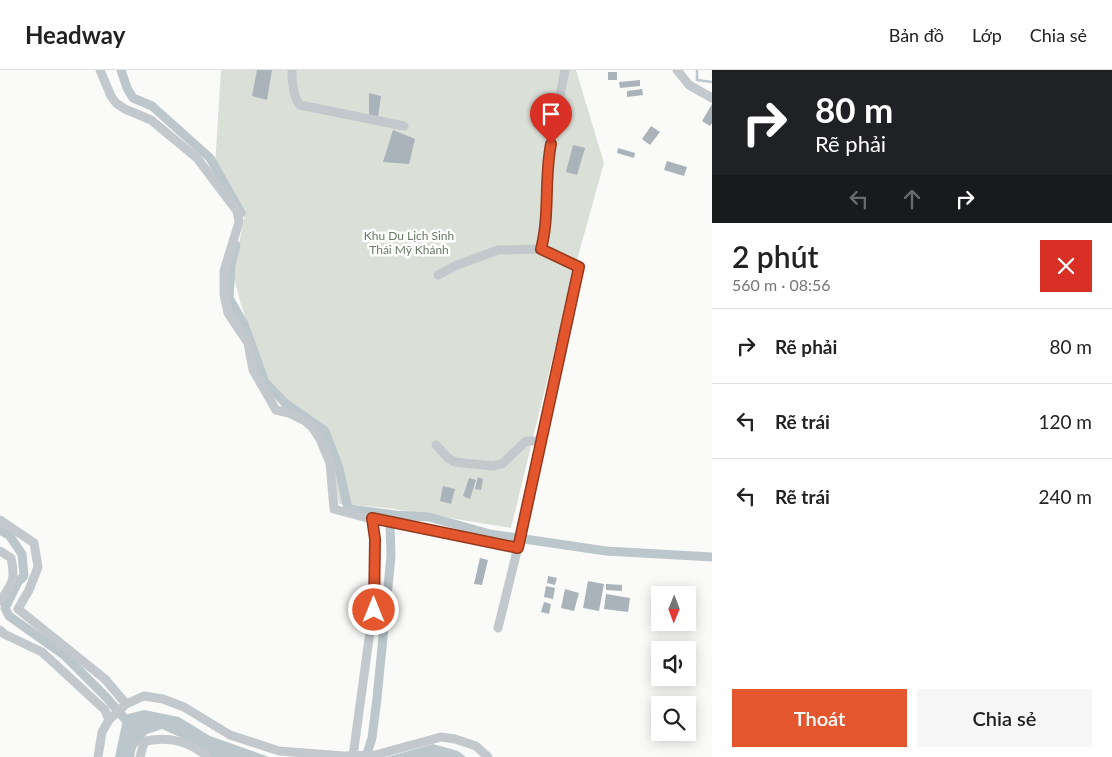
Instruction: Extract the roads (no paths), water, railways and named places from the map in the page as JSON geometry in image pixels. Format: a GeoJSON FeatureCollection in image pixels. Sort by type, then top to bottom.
{"type":"FeatureCollection","features":[{"type":"Feature","properties":{"kind":"street"},"geometry":{"type":"LineString","coordinates":[[100,70],[116,103],[151,120],[198,158],[235,208],[239,222],[224,265],[224,294],[228,313],[248,343],[253,370],[276,410],[289,413],[305,421],[320,439],[330,463],[334,509],[518,547]]}},
{"type":"Feature","properties":{"kind":"street"},"geometry":{"type":"LineString","coordinates":[[292,70],[295,96],[300,105],[404,126]]}},
{"type":"Feature","properties":{"kind":"street"},"geometry":{"type":"LineString","coordinates":[[541,249],[545,233],[547,162],[565,70]]}},
{"type":"Feature","properties":{"kind":"street"},"geometry":{"type":"LineString","coordinates":[[677,70],[689,85],[712,98]]}},
{"type":"Feature","properties":{"kind":"street"},"geometry":{"type":"LineString","coordinates":[[438,275],[457,264],[498,250],[541,249],[579,267],[522,532],[498,628]]}},
{"type":"Feature","properties":{"kind":"street"},"geometry":{"type":"LineString","coordinates":[[436,445],[448,458],[455,462],[492,466],[502,464],[526,441],[541,441]]}},
{"type":"Feature","properties":{"kind":"street"},"geometry":{"type":"LineString","coordinates":[[356,756],[374,602],[376,519]]}},
{"type":"Feature","properties":{"kind":"street"},"geometry":{"type":"LineString","coordinates":[[0,520],[34,543],[38,567],[29,590],[18,609],[105,679],[126,704]]}},
{"type":"Feature","properties":{"kind":"street"},"geometry":{"type":"LineString","coordinates":[[0,551],[11,558],[15,574],[10,588],[0,601]]}},
{"type":"Feature","properties":{"kind":"street"},"geometry":{"type":"LineString","coordinates":[[0,630],[4,634],[42,652],[105,710],[109,720]]}},
{"type":"Feature","properties":{"kind":"street"},"geometry":{"type":"LineString","coordinates":[[98,757],[102,732],[109,720],[126,704],[144,696],[163,699],[194,713],[230,736],[270,750],[296,754],[375,755],[441,737],[455,739],[476,746],[488,757]]}},
{"type":"Feature","properties":{"kind":"street"},"geometry":{"type":"LineString","coordinates":[[140,757],[146,741],[162,740],[192,745],[208,757]]}},
{"type":"Feature","properties":{"kind":"waterway"},"geometry":{"type":"LineString","coordinates":[[121,70],[127,88],[133,98],[152,106],[210,158],[241,213]]}},
{"type":"Feature","properties":{"kind":"waterway"},"geometry":{"type":"LineString","coordinates":[[697,70],[697,80],[712,82]]}},
{"type":"Feature","properties":{"kind":"waterway"},"geometry":{"type":"LineString","coordinates":[[236,245],[231,265],[229,298],[244,324],[265,382],[285,403],[325,431],[339,468],[348,509],[396,515]]}},
{"type":"Feature","properties":{"kind":"waterway"},"geometry":{"type":"LineString","coordinates":[[366,757],[372,738],[377,698],[391,556],[390,526],[396,515],[429,517],[490,534],[606,551],[712,557]]}},
{"type":"Feature","properties":{"kind":"waterway"},"geometry":{"type":"LineString","coordinates":[[0,530],[9,535],[22,554],[24,576],[18,582],[5,608],[9,616],[64,655],[106,697],[131,726]]}},
{"type":"Feature","properties":{"kind":"park label","name":"Khu Du Lịch Sinh Thái Mỹ Khánh"},"geometry":{"type":"Point","coordinates":[409,243]}}]}
